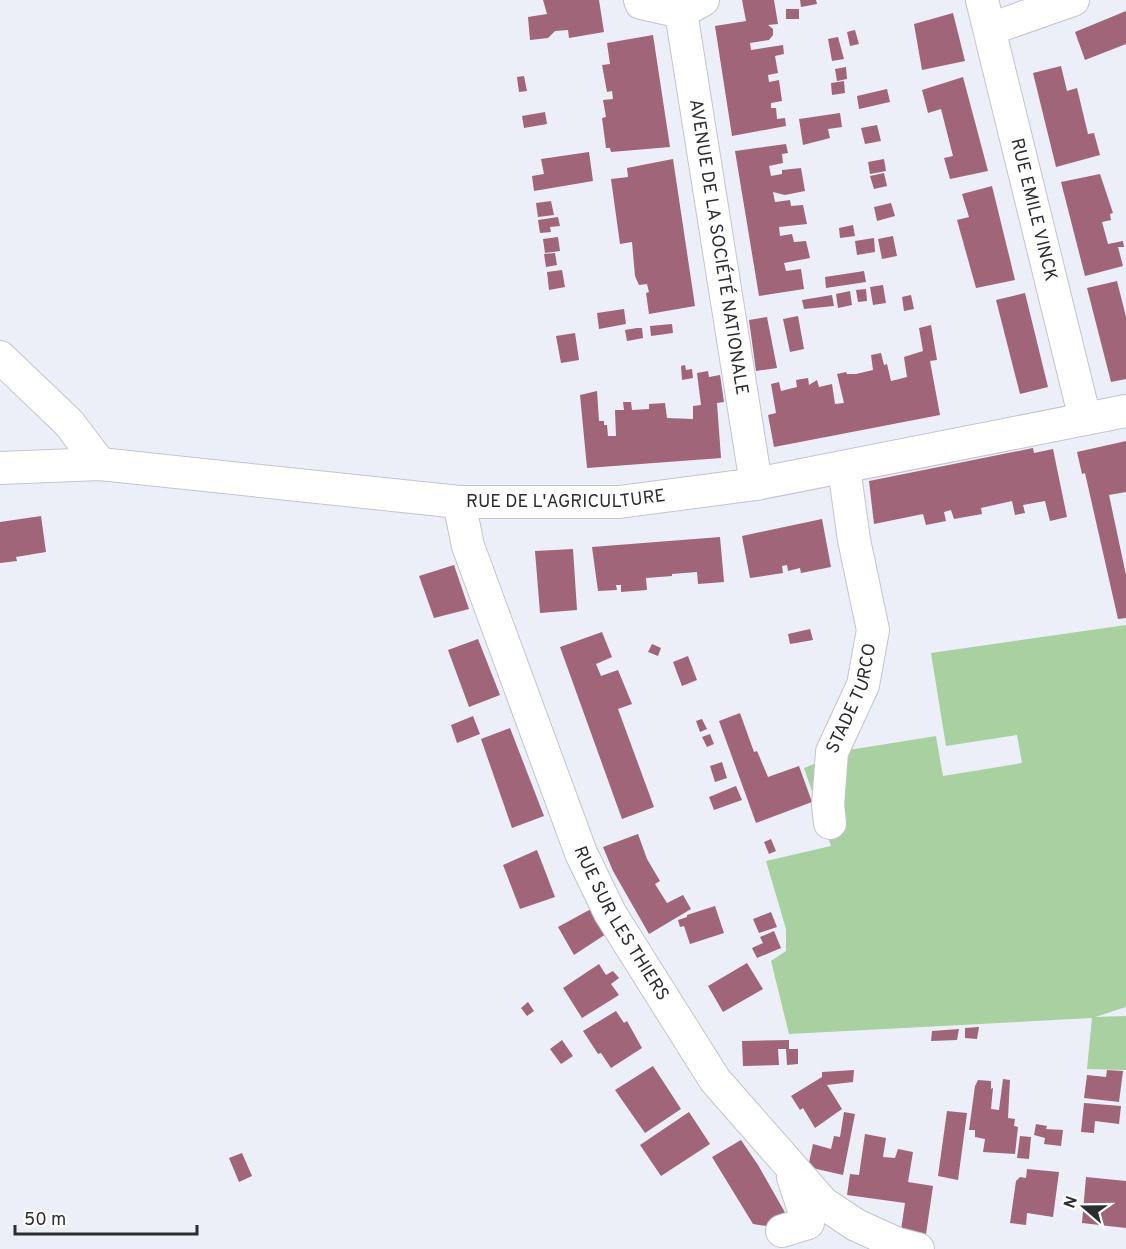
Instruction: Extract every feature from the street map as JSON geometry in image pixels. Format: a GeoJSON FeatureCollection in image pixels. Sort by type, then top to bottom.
{"type":"FeatureCollection","features":[{"type":"Feature","properties":{"kind":"street"},"geometry":{"type":"LineString","coordinates":[[640,0],[641,3],[692,6]]}},
{"type":"Feature","properties":{"kind":"street"},"geometry":{"type":"LineString","coordinates":[[986,15],[1072,0]]}},
{"type":"Feature","properties":{"kind":"street","name":"AVENUE DE LA SOCIÉTÉ NATIONALE"},"geometry":{"type":"LineString","coordinates":[[692,6],[756,484]]}},
{"type":"Feature","properties":{"kind":"street","name":"RUE EMILE VINCK"},"geometry":{"type":"LineString","coordinates":[[986,15],[1085,419]]}},
{"type":"Feature","properties":{"kind":"street"},"geometry":{"type":"LineString","coordinates":[[0,357],[69,423],[100,464]]}},
{"type":"Feature","properties":{"kind":"street","name":"RUE DE L'AGRICULTURE"},"geometry":{"type":"LineString","coordinates":[[0,468],[100,464],[459,502],[619,502],[756,484],[1126,411]]}},
{"type":"Feature","properties":{"kind":"street","name":"STADE TURCO"},"geometry":{"type":"LineString","coordinates":[[830,823],[828,805],[832,752],[863,685],[873,630],[854,540],[844,468]]}},
{"type":"Feature","properties":{"kind":"street","name":"RUE SUR LES THIERS"},"geometry":{"type":"LineString","coordinates":[[459,502],[468,546],[581,853],[610,913],[715,1080],[789,1167],[823,1203],[856,1225],[898,1244],[918,1249]]}},
{"type":"Feature","properties":{"kind":"street"},"geometry":{"type":"LineString","coordinates":[[782,1231],[808,1223],[789,1167]]}},
{"type":"Feature","properties":{"kind":"green space"},"geometry":{"type":"Polygon","coordinates":[[[1126,625],[1126,1007],[1095,1017],[1126,1016],[1126,1070],[1087,1069],[1092,1018],[789,1034],[771,961],[786,951],[786,929],[766,861],[831,846],[804,768],[849,750],[936,736],[943,776],[1022,763],[1017,735],[946,746],[931,653],[1126,625]]]}},
{"type":"Feature","properties":{"kind":"building"},"geometry":{"type":"Polygon","coordinates":[[[543,0],[599,0],[604,32],[569,38],[568,30],[555,31],[548,38],[530,40],[528,17],[547,14],[543,0]]]}},
{"type":"Feature","properties":{"kind":"building"},"geometry":{"type":"Polygon","coordinates":[[[742,0],[774,0],[778,24],[768,25],[773,29],[773,35],[769,40],[750,43],[751,50],[783,45],[784,54],[775,56],[778,73],[768,75],[769,82],[779,80],[782,101],[771,103],[771,108],[776,108],[777,119],[785,118],[786,126],[732,136],[715,26],[746,21],[742,0]]]}},
{"type":"Feature","properties":{"kind":"building"},"geometry":{"type":"Polygon","coordinates":[[[800,0],[816,0],[817,4],[801,7],[800,0]]]}},
{"type":"Feature","properties":{"kind":"building"},"geometry":{"type":"Polygon","coordinates":[[[786,9],[799,9],[799,19],[786,19],[786,9]]]}},
{"type":"Feature","properties":{"kind":"building"},"geometry":{"type":"Polygon","coordinates":[[[1126,11],[1126,44],[1085,60],[1075,32],[1126,11]]]}},
{"type":"Feature","properties":{"kind":"building"},"geometry":{"type":"Polygon","coordinates":[[[953,13],[965,61],[922,70],[914,24],[953,13]]]}},
{"type":"Feature","properties":{"kind":"building"},"geometry":{"type":"Polygon","coordinates":[[[855,30],[859,44],[850,46],[847,32],[855,30]]]}},
{"type":"Feature","properties":{"kind":"building"},"geometry":{"type":"Polygon","coordinates":[[[653,35],[670,147],[611,152],[610,148],[606,148],[602,118],[606,117],[603,100],[613,99],[612,91],[607,92],[602,65],[610,64],[607,43],[653,35]]]}},
{"type":"Feature","properties":{"kind":"building"},"geometry":{"type":"Polygon","coordinates":[[[838,37],[844,59],[832,61],[828,39],[838,37]]]}},
{"type":"Feature","properties":{"kind":"building"},"geometry":{"type":"Polygon","coordinates":[[[1061,66],[1067,91],[1077,88],[1088,134],[1094,133],[1100,155],[1056,167],[1033,73],[1061,66]]]}},
{"type":"Feature","properties":{"kind":"building"},"geometry":{"type":"Polygon","coordinates":[[[846,67],[847,79],[837,81],[835,69],[846,67]]]}},
{"type":"Feature","properties":{"kind":"building"},"geometry":{"type":"Polygon","coordinates":[[[524,76],[527,91],[519,92],[517,77],[524,76]]]}},
{"type":"Feature","properties":{"kind":"building"},"geometry":{"type":"Polygon","coordinates":[[[963,77],[988,171],[950,179],[944,158],[953,156],[941,109],[928,113],[922,90],[963,77]]]}},
{"type":"Feature","properties":{"kind":"building"},"geometry":{"type":"Polygon","coordinates":[[[844,81],[845,93],[832,95],[831,83],[844,81]]]}},
{"type":"Feature","properties":{"kind":"building"},"geometry":{"type":"Polygon","coordinates":[[[887,89],[890,102],[859,109],[857,96],[887,89]]]}},
{"type":"Feature","properties":{"kind":"building"},"geometry":{"type":"Polygon","coordinates":[[[545,112],[547,124],[524,128],[522,116],[545,112]]]}},
{"type":"Feature","properties":{"kind":"building"},"geometry":{"type":"Polygon","coordinates":[[[840,113],[842,127],[828,129],[830,138],[803,145],[799,119],[840,113]]]}},
{"type":"Feature","properties":{"kind":"building"},"geometry":{"type":"Polygon","coordinates":[[[877,125],[881,141],[865,144],[861,128],[877,125]]]}},
{"type":"Feature","properties":{"kind":"building"},"geometry":{"type":"Polygon","coordinates":[[[786,144],[788,153],[782,154],[783,163],[769,166],[771,176],[782,174],[782,170],[801,168],[805,191],[785,195],[773,192],[775,202],[790,200],[791,206],[803,205],[807,224],[779,227],[780,236],[792,234],[794,242],[806,241],[810,258],[784,263],[786,271],[801,269],[804,289],[759,296],[735,151],[786,144]]]}},
{"type":"Feature","properties":{"kind":"building"},"geometry":{"type":"Polygon","coordinates":[[[589,152],[593,181],[534,191],[532,176],[544,174],[541,159],[589,152]]]}},
{"type":"Feature","properties":{"kind":"building"},"geometry":{"type":"Polygon","coordinates":[[[673,159],[695,306],[649,314],[646,293],[649,292],[647,284],[639,285],[635,276],[632,242],[620,244],[611,179],[628,177],[627,168],[673,159]]]}},
{"type":"Feature","properties":{"kind":"building"},"geometry":{"type":"Polygon","coordinates":[[[884,159],[886,171],[870,174],[868,162],[884,159]]]}},
{"type":"Feature","properties":{"kind":"building"},"geometry":{"type":"Polygon","coordinates":[[[884,173],[887,186],[874,189],[870,176],[884,173]]]}},
{"type":"Feature","properties":{"kind":"building"},"geometry":{"type":"Polygon","coordinates":[[[1100,174],[1113,213],[1110,214],[1111,220],[1102,222],[1108,244],[1123,241],[1124,247],[1118,247],[1123,266],[1085,276],[1061,182],[1100,174]]]}},
{"type":"Feature","properties":{"kind":"building"},"geometry":{"type":"Polygon","coordinates":[[[992,186],[1015,280],[976,288],[957,220],[969,217],[962,194],[992,186]]]}},
{"type":"Feature","properties":{"kind":"building"},"geometry":{"type":"Polygon","coordinates":[[[551,201],[554,215],[538,217],[536,203],[551,201]]]}},
{"type":"Feature","properties":{"kind":"building"},"geometry":{"type":"Polygon","coordinates":[[[891,203],[895,216],[877,221],[874,207],[891,203]]]}},
{"type":"Feature","properties":{"kind":"building"},"geometry":{"type":"Polygon","coordinates":[[[558,217],[560,226],[550,227],[551,232],[540,233],[538,220],[558,217]]]}},
{"type":"Feature","properties":{"kind":"building"},"geometry":{"type":"Polygon","coordinates":[[[853,225],[855,236],[840,238],[839,228],[853,225]]]}},
{"type":"Feature","properties":{"kind":"building"},"geometry":{"type":"Polygon","coordinates":[[[893,236],[897,256],[882,259],[878,239],[893,236]]]}},
{"type":"Feature","properties":{"kind":"building"},"geometry":{"type":"Polygon","coordinates":[[[558,237],[560,251],[545,253],[543,239],[558,237]]]}},
{"type":"Feature","properties":{"kind":"building"},"geometry":{"type":"Polygon","coordinates":[[[874,238],[875,252],[857,255],[855,241],[874,238]]]}},
{"type":"Feature","properties":{"kind":"building"},"geometry":{"type":"Polygon","coordinates":[[[555,253],[557,265],[546,267],[544,254],[555,253]]]}},
{"type":"Feature","properties":{"kind":"building"},"geometry":{"type":"Polygon","coordinates":[[[562,270],[565,287],[549,290],[547,272],[562,270]]]}},
{"type":"Feature","properties":{"kind":"building"},"geometry":{"type":"Polygon","coordinates":[[[864,271],[866,282],[826,288],[825,277],[864,271]]]}},
{"type":"Feature","properties":{"kind":"building"},"geometry":{"type":"Polygon","coordinates":[[[1117,281],[1126,317],[1126,379],[1111,382],[1087,288],[1117,281]]]}},
{"type":"Feature","properties":{"kind":"building"},"geometry":{"type":"Polygon","coordinates":[[[883,285],[886,303],[873,305],[870,287],[883,285]]]}},
{"type":"Feature","properties":{"kind":"building"},"geometry":{"type":"Polygon","coordinates":[[[866,289],[867,301],[858,302],[856,290],[866,289]]]}},
{"type":"Feature","properties":{"kind":"building"},"geometry":{"type":"Polygon","coordinates":[[[850,291],[852,305],[838,308],[836,294],[850,291]]]}},
{"type":"Feature","properties":{"kind":"building"},"geometry":{"type":"Polygon","coordinates":[[[1025,293],[1048,387],[1020,394],[996,300],[1025,293]]]}},
{"type":"Feature","properties":{"kind":"building"},"geometry":{"type":"Polygon","coordinates":[[[832,295],[834,306],[804,309],[802,300],[832,295]]]}},
{"type":"Feature","properties":{"kind":"building"},"geometry":{"type":"Polygon","coordinates":[[[911,295],[914,309],[904,311],[902,297],[911,295]]]}},
{"type":"Feature","properties":{"kind":"building"},"geometry":{"type":"Polygon","coordinates":[[[624,309],[626,324],[599,329],[597,313],[624,309]]]}},
{"type":"Feature","properties":{"kind":"building"},"geometry":{"type":"Polygon","coordinates":[[[798,316],[804,349],[790,352],[783,319],[798,316]]]}},
{"type":"Feature","properties":{"kind":"building"},"geometry":{"type":"Polygon","coordinates":[[[767,317],[777,368],[756,371],[749,320],[767,317]]]}},
{"type":"Feature","properties":{"kind":"building"},"geometry":{"type":"Polygon","coordinates":[[[672,324],[673,333],[651,336],[650,326],[672,324]]]}},
{"type":"Feature","properties":{"kind":"building"},"geometry":{"type":"Polygon","coordinates":[[[931,325],[937,360],[930,361],[940,415],[774,447],[768,415],[776,413],[771,384],[779,382],[781,391],[797,387],[796,380],[808,378],[809,385],[817,380],[819,387],[832,384],[835,404],[844,403],[837,374],[846,372],[856,374],[873,370],[871,355],[881,353],[884,365],[887,364],[891,381],[907,377],[904,357],[923,351],[919,328],[931,325]]]}},
{"type":"Feature","properties":{"kind":"building"},"geometry":{"type":"Polygon","coordinates":[[[642,328],[643,338],[627,341],[625,330],[642,328]]]}},
{"type":"Feature","properties":{"kind":"building"},"geometry":{"type":"Polygon","coordinates":[[[575,333],[579,360],[561,363],[556,336],[575,333]]]}},
{"type":"Feature","properties":{"kind":"building"},"geometry":{"type":"Polygon","coordinates":[[[685,365],[686,370],[692,369],[693,378],[682,380],[681,366],[685,365]]]}},
{"type":"Feature","properties":{"kind":"building"},"geometry":{"type":"Polygon","coordinates":[[[708,371],[709,377],[720,375],[724,402],[717,403],[721,458],[587,468],[580,395],[597,391],[599,421],[604,421],[604,425],[607,425],[608,436],[616,436],[615,410],[624,410],[623,402],[631,402],[632,410],[649,409],[649,404],[665,403],[667,418],[693,419],[693,406],[701,405],[697,373],[708,371]]]}},
{"type":"Feature","properties":{"kind":"building"},"geometry":{"type":"Polygon","coordinates":[[[1126,441],[1126,492],[1109,495],[1126,575],[1126,618],[1118,619],[1085,473],[1082,474],[1077,452],[1126,441]]]}},
{"type":"Feature","properties":{"kind":"building"},"geometry":{"type":"Polygon","coordinates":[[[1033,448],[1034,453],[1053,449],[1067,517],[1050,521],[1045,501],[1023,505],[1025,513],[1015,515],[1012,501],[981,508],[982,514],[954,519],[951,510],[944,512],[946,521],[926,525],[923,514],[874,524],[869,481],[1033,448]]]}},
{"type":"Feature","properties":{"kind":"building"},"geometry":{"type":"Polygon","coordinates":[[[41,516],[46,552],[16,557],[17,561],[0,563],[0,522],[41,516]]]}},
{"type":"Feature","properties":{"kind":"building"},"geometry":{"type":"Polygon","coordinates":[[[822,519],[831,567],[801,573],[800,568],[788,571],[787,565],[782,566],[783,573],[750,578],[742,536],[822,519]]]}},
{"type":"Feature","properties":{"kind":"building"},"geometry":{"type":"Polygon","coordinates":[[[720,537],[724,582],[698,584],[697,572],[646,578],[647,590],[621,592],[621,585],[616,585],[617,590],[598,591],[592,547],[720,537]]]}},
{"type":"Feature","properties":{"kind":"building"},"geometry":{"type":"Polygon","coordinates":[[[573,549],[577,610],[540,613],[535,551],[573,549]]]}},
{"type":"Feature","properties":{"kind":"building"},"geometry":{"type":"Polygon","coordinates":[[[454,565],[469,609],[434,618],[419,576],[454,565]]]}},
{"type":"Feature","properties":{"kind":"building"},"geometry":{"type":"Polygon","coordinates":[[[810,629],[813,640],[790,644],[788,634],[810,629]]]}},
{"type":"Feature","properties":{"kind":"building"},"geometry":{"type":"Polygon","coordinates":[[[602,632],[612,657],[596,664],[601,676],[618,670],[632,704],[618,709],[654,807],[622,819],[560,647],[602,632]]]}},
{"type":"Feature","properties":{"kind":"building"},"geometry":{"type":"Polygon","coordinates":[[[478,639],[500,695],[469,707],[448,650],[478,639]]]}},
{"type":"Feature","properties":{"kind":"building"},"geometry":{"type":"Polygon","coordinates":[[[652,644],[661,648],[658,656],[648,652],[652,644]]]}},
{"type":"Feature","properties":{"kind":"building"},"geometry":{"type":"Polygon","coordinates":[[[688,656],[697,680],[682,686],[673,662],[688,656]]]}},
{"type":"Feature","properties":{"kind":"building"},"geometry":{"type":"Polygon","coordinates":[[[740,713],[754,752],[757,751],[768,777],[799,766],[812,802],[756,823],[719,721],[740,713]]]}},
{"type":"Feature","properties":{"kind":"building"},"geometry":{"type":"Polygon","coordinates":[[[473,716],[480,734],[457,743],[451,725],[473,716]]]}},
{"type":"Feature","properties":{"kind":"building"},"geometry":{"type":"Polygon","coordinates":[[[702,719],[707,729],[700,732],[696,721],[702,719]]]}},
{"type":"Feature","properties":{"kind":"building"},"geometry":{"type":"Polygon","coordinates":[[[510,728],[544,816],[512,828],[481,739],[510,728]]]}},
{"type":"Feature","properties":{"kind":"building"},"geometry":{"type":"Polygon","coordinates":[[[710,734],[714,744],[707,747],[702,737],[710,734]]]}},
{"type":"Feature","properties":{"kind":"building"},"geometry":{"type":"Polygon","coordinates":[[[722,762],[727,778],[715,782],[710,766],[722,762]]]}},
{"type":"Feature","properties":{"kind":"building"},"geometry":{"type":"Polygon","coordinates":[[[736,786],[742,800],[714,810],[709,797],[736,786]]]}},
{"type":"Feature","properties":{"kind":"building"},"geometry":{"type":"Polygon","coordinates":[[[638,834],[647,859],[660,881],[655,884],[667,903],[683,895],[691,909],[649,934],[613,871],[603,847],[638,834]]]}},
{"type":"Feature","properties":{"kind":"building"},"geometry":{"type":"Polygon","coordinates":[[[771,839],[776,851],[769,854],[764,842],[771,839]]]}},
{"type":"Feature","properties":{"kind":"building"},"geometry":{"type":"Polygon","coordinates":[[[537,850],[555,897],[520,909],[503,865],[537,850]]]}},
{"type":"Feature","properties":{"kind":"building"},"geometry":{"type":"Polygon","coordinates":[[[715,906],[724,933],[690,944],[684,926],[680,927],[678,920],[715,906]]]}},
{"type":"Feature","properties":{"kind":"building"},"geometry":{"type":"Polygon","coordinates":[[[591,909],[606,934],[574,955],[558,927],[591,909]]]}},
{"type":"Feature","properties":{"kind":"building"},"geometry":{"type":"Polygon","coordinates":[[[771,912],[777,927],[759,933],[753,919],[771,912]]]}},
{"type":"Feature","properties":{"kind":"building"},"geometry":{"type":"Polygon","coordinates":[[[774,931],[781,948],[757,958],[752,948],[763,943],[760,937],[774,931]]]}},
{"type":"Feature","properties":{"kind":"building"},"geometry":{"type":"Polygon","coordinates":[[[747,963],[763,989],[723,1012],[708,986],[747,963]]]}},
{"type":"Feature","properties":{"kind":"building"},"geometry":{"type":"Polygon","coordinates":[[[599,964],[606,975],[613,971],[619,978],[611,984],[619,995],[582,1018],[563,988],[599,964]]]}},
{"type":"Feature","properties":{"kind":"building"},"geometry":{"type":"Polygon","coordinates":[[[528,1002],[534,1011],[527,1016],[521,1008],[528,1002]]]}},
{"type":"Feature","properties":{"kind":"building"},"geometry":{"type":"Polygon","coordinates":[[[616,1011],[624,1023],[627,1021],[642,1048],[611,1068],[601,1053],[598,1054],[583,1031],[616,1011]]]}},
{"type":"Feature","properties":{"kind":"building"},"geometry":{"type":"Polygon","coordinates":[[[979,1027],[977,1039],[965,1038],[965,1028],[979,1027]]]}},
{"type":"Feature","properties":{"kind":"building"},"geometry":{"type":"Polygon","coordinates":[[[959,1029],[957,1040],[931,1041],[932,1031],[959,1029]]]}},
{"type":"Feature","properties":{"kind":"building"},"geometry":{"type":"Polygon","coordinates":[[[562,1040],[573,1056],[561,1064],[550,1049],[562,1040]]]}},
{"type":"Feature","properties":{"kind":"building"},"geometry":{"type":"Polygon","coordinates":[[[789,1040],[789,1049],[798,1049],[798,1064],[787,1065],[786,1049],[778,1049],[779,1065],[743,1066],[742,1041],[789,1040]]]}},
{"type":"Feature","properties":{"kind":"building"},"geometry":{"type":"Polygon","coordinates":[[[653,1066],[681,1109],[645,1133],[615,1090],[653,1066]]]}},
{"type":"Feature","properties":{"kind":"building"},"geometry":{"type":"Polygon","coordinates":[[[854,1070],[853,1082],[827,1085],[842,1109],[815,1128],[803,1108],[800,1110],[791,1096],[822,1077],[822,1072],[854,1070]]]}},
{"type":"Feature","properties":{"kind":"building"},"geometry":{"type":"Polygon","coordinates":[[[1107,1070],[1123,1071],[1119,1102],[1084,1098],[1087,1075],[1106,1077],[1107,1070]]]}},
{"type":"Feature","properties":{"kind":"building"},"geometry":{"type":"Polygon","coordinates":[[[1003,1079],[1010,1080],[1008,1118],[1015,1119],[1014,1126],[1018,1127],[1015,1154],[983,1152],[985,1139],[975,1137],[975,1130],[969,1130],[975,1086],[978,1080],[991,1081],[991,1089],[993,1088],[991,1109],[999,1110],[1003,1079]]]}},
{"type":"Feature","properties":{"kind":"building"},"geometry":{"type":"Polygon","coordinates":[[[1084,1103],[1121,1106],[1119,1124],[1095,1121],[1094,1133],[1081,1132],[1084,1103]]]}},
{"type":"Feature","properties":{"kind":"building"},"geometry":{"type":"Polygon","coordinates":[[[947,1111],[967,1113],[958,1180],[938,1176],[947,1111]]]}},
{"type":"Feature","properties":{"kind":"building"},"geometry":{"type":"Polygon","coordinates":[[[689,1112],[710,1144],[661,1176],[640,1145],[689,1112]]]}},
{"type":"Feature","properties":{"kind":"building"},"geometry":{"type":"Polygon","coordinates":[[[844,1112],[855,1114],[843,1175],[808,1167],[813,1144],[831,1149],[834,1136],[840,1137],[844,1112]]]}},
{"type":"Feature","properties":{"kind":"building"},"geometry":{"type":"Polygon","coordinates":[[[1036,1124],[1047,1126],[1046,1129],[1063,1130],[1061,1146],[1044,1144],[1045,1138],[1034,1135],[1036,1124]]]}},
{"type":"Feature","properties":{"kind":"building"},"geometry":{"type":"Polygon","coordinates":[[[865,1134],[886,1138],[883,1157],[895,1158],[898,1149],[913,1152],[908,1182],[933,1186],[926,1234],[901,1230],[905,1203],[847,1195],[850,1174],[859,1175],[865,1134]]]}},
{"type":"Feature","properties":{"kind":"building"},"geometry":{"type":"Polygon","coordinates":[[[1020,1136],[1031,1137],[1029,1159],[1017,1158],[1020,1136]]]}},
{"type":"Feature","properties":{"kind":"building"},"geometry":{"type":"Polygon","coordinates":[[[741,1140],[791,1223],[773,1227],[753,1224],[712,1157],[741,1140]]]}},
{"type":"Feature","properties":{"kind":"building"},"geometry":{"type":"Polygon","coordinates":[[[242,1153],[252,1176],[239,1182],[229,1158],[242,1153]]]}},
{"type":"Feature","properties":{"kind":"building"},"geometry":{"type":"Polygon","coordinates":[[[1027,1169],[1059,1172],[1053,1217],[1027,1213],[1026,1225],[1010,1223],[1016,1181],[1020,1177],[1026,1178],[1027,1169]]]}},
{"type":"Feature","properties":{"kind":"building"},"geometry":{"type":"Polygon","coordinates":[[[1086,1177],[1126,1181],[1126,1228],[1082,1223],[1086,1177]]]}}]}
